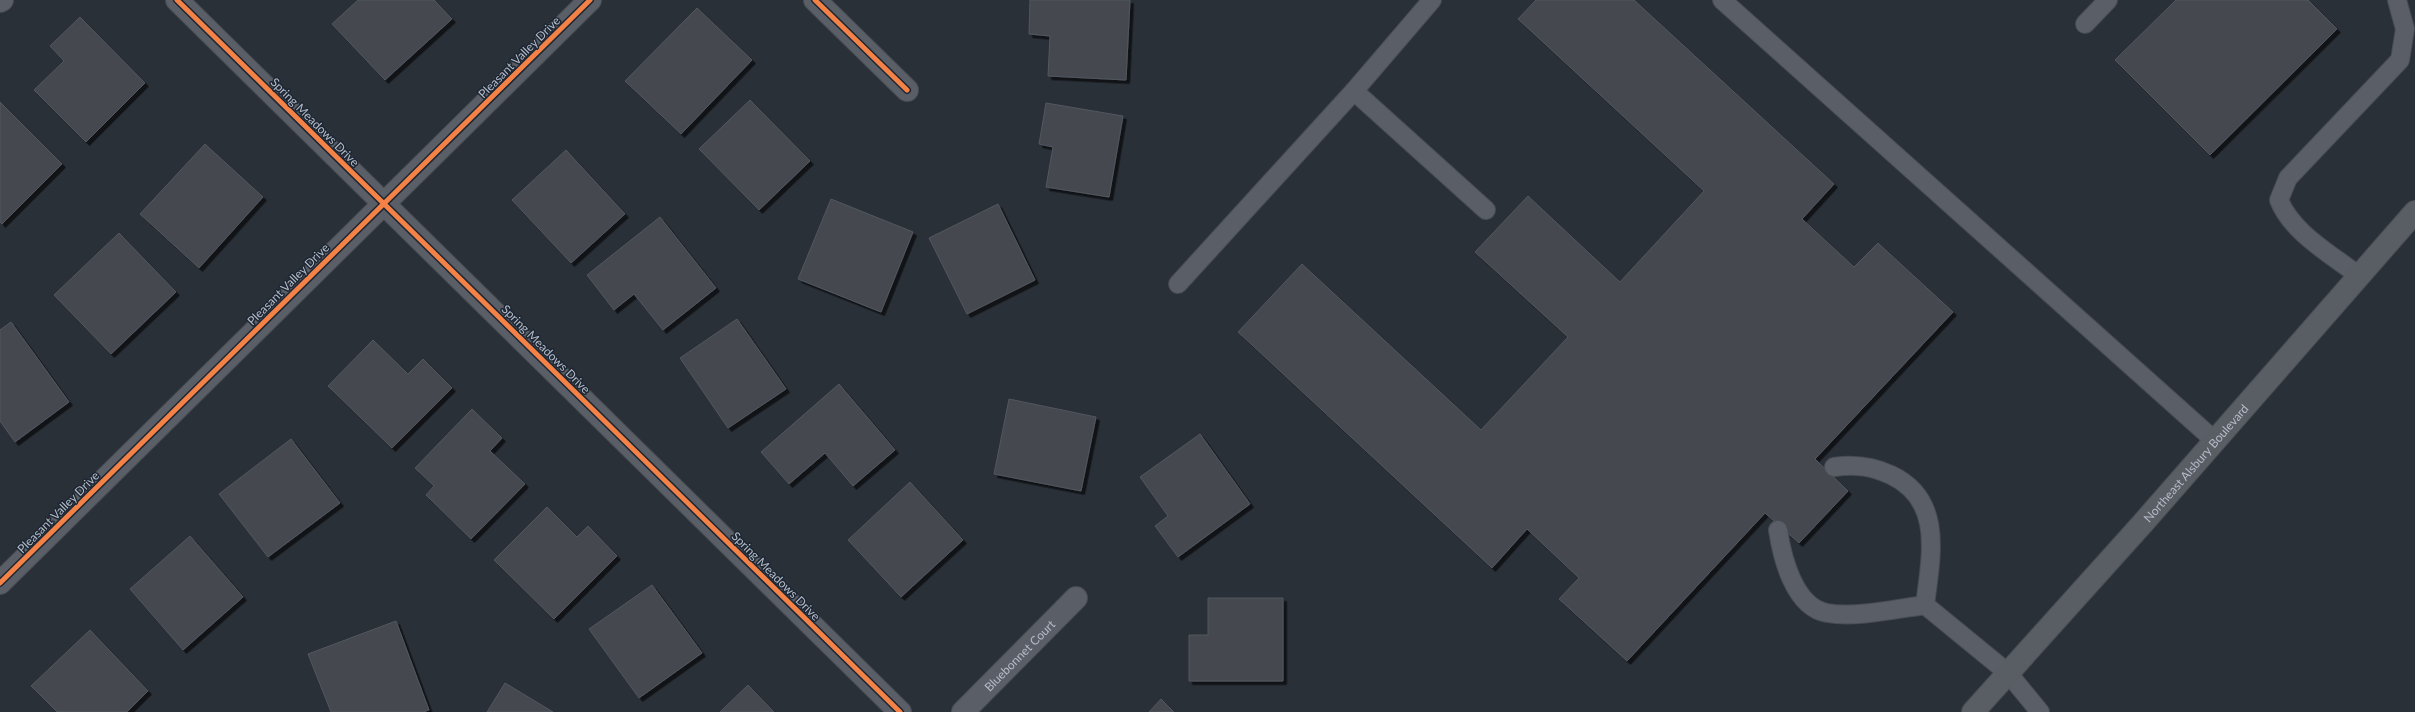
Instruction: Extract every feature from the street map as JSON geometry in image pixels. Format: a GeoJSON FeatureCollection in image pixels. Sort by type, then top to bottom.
{"type":"FeatureCollection","features":[{"type":"Feature","properties":{"kind":"main road","name":"Northeast Alsbury Boulevard"},"geometry":{"type":"LineString","coordinates":[[1972,712],[2143,523],[2415,212]]}},
{"type":"Feature","properties":{"kind":"street","name":"Spring Meadows Drive"},"geometry":{"type":"LineString","coordinates":[[177,0],[900,712]]}},
{"type":"Feature","properties":{"kind":"street","name":"Pleasant Valley Drive"},"geometry":{"type":"LineString","coordinates":[[0,583],[590,0]]}},
{"type":"Feature","properties":{"kind":"street"},"geometry":{"type":"LineString","coordinates":[[815,0],[907,90]]}},
{"type":"Feature","properties":{"kind":"street","name":"Bluebonnet Court"},"geometry":{"type":"LineString","coordinates":[[963,712],[1076,598]]}},
{"type":"Feature","properties":{"kind":"lane"},"geometry":{"type":"LineString","coordinates":[[1178,284],[1354,91],[1432,0]]}},
{"type":"Feature","properties":{"kind":"lane"},"geometry":{"type":"LineString","coordinates":[[1722,0],[2214,440]]}},
{"type":"Feature","properties":{"kind":"lane"},"geometry":{"type":"LineString","coordinates":[[2085,24],[2108,0]]}},
{"type":"Feature","properties":{"kind":"lane"},"geometry":{"type":"LineString","coordinates":[[2359,276],[2294,225],[2284,214],[2279,200],[2288,178],[2400,60],[2405,29],[2397,0]]}},
{"type":"Feature","properties":{"kind":"lane"},"geometry":{"type":"LineString","coordinates":[[1354,91],[1486,210]]}},
{"type":"Feature","properties":{"kind":"lane"},"geometry":{"type":"LineString","coordinates":[[1834,467],[1853,464],[1877,468],[1904,481],[1926,506],[1930,528],[1930,566],[1925,605]]}},
{"type":"Feature","properties":{"kind":"lane"},"geometry":{"type":"LineString","coordinates":[[1778,530],[1781,549],[1789,576],[1798,591],[1811,605],[1826,613],[1847,614],[1925,605],[2008,673],[2040,712]]}},
{"type":"Feature","properties":{"kind":"building"},"geometry":{"type":"Polygon","coordinates":[[[358,0],[434,0],[452,19],[385,80],[332,24],[358,0]]]}},
{"type":"Feature","properties":{"kind":"building"},"geometry":{"type":"Polygon","coordinates":[[[1030,0],[1130,0],[1126,80],[1048,76],[1050,36],[1029,34],[1030,0]]]}},
{"type":"Feature","properties":{"kind":"building"},"geometry":{"type":"Polygon","coordinates":[[[1536,0],[1634,0],[1834,184],[1802,219],[1854,267],[1878,243],[1953,312],[1815,459],[1848,491],[1799,543],[1765,513],[1627,661],[1559,599],[1579,578],[1527,529],[1492,568],[1238,332],[1302,264],[1481,430],[1568,337],[1475,252],[1528,196],[1620,282],[1704,191],[1518,19],[1536,0]]]}},
{"type":"Feature","properties":{"kind":"building"},"geometry":{"type":"Polygon","coordinates":[[[2176,0],[2308,0],[2337,29],[2210,155],[2115,60],[2176,0]]]}},
{"type":"Feature","properties":{"kind":"building"},"geometry":{"type":"Polygon","coordinates":[[[697,8],[752,60],[681,134],[625,81],[697,8]]]}},
{"type":"Feature","properties":{"kind":"building"},"geometry":{"type":"Polygon","coordinates":[[[80,17],[145,83],[86,142],[34,90],[64,61],[50,46],[80,17]]]}},
{"type":"Feature","properties":{"kind":"building"},"geometry":{"type":"Polygon","coordinates":[[[750,100],[810,161],[759,210],[699,149],[750,100]]]}},
{"type":"Feature","properties":{"kind":"building"},"geometry":{"type":"Polygon","coordinates":[[[0,102],[62,164],[2,224],[0,222],[0,102]]]}},
{"type":"Feature","properties":{"kind":"building"},"geometry":{"type":"Polygon","coordinates":[[[1046,103],[1123,116],[1109,197],[1046,187],[1053,147],[1039,144],[1046,103]]]}},
{"type":"Feature","properties":{"kind":"building"},"geometry":{"type":"Polygon","coordinates":[[[205,144],[263,197],[199,268],[140,214],[205,144]]]}},
{"type":"Feature","properties":{"kind":"building"},"geometry":{"type":"Polygon","coordinates":[[[566,150],[625,214],[571,263],[512,200],[566,150]]]}},
{"type":"Feature","properties":{"kind":"building"},"geometry":{"type":"Polygon","coordinates":[[[831,199],[913,232],[881,312],[798,279],[831,199]]]}},
{"type":"Feature","properties":{"kind":"building"},"geometry":{"type":"Polygon","coordinates":[[[998,204],[1035,280],[967,314],[929,238],[998,204]]]}},
{"type":"Feature","properties":{"kind":"building"},"geometry":{"type":"Polygon","coordinates":[[[660,217],[716,288],[663,330],[634,294],[614,310],[587,275],[660,217]]]}},
{"type":"Feature","properties":{"kind":"building"},"geometry":{"type":"Polygon","coordinates":[[[119,233],[176,292],[111,354],[54,295],[119,233]]]}},
{"type":"Feature","properties":{"kind":"building"},"geometry":{"type":"Polygon","coordinates":[[[737,319],[786,389],[728,428],[680,358],[737,319]]]}},
{"type":"Feature","properties":{"kind":"building"},"geometry":{"type":"Polygon","coordinates":[[[11,322],[69,402],[15,442],[0,421],[0,330],[11,322]]]}},
{"type":"Feature","properties":{"kind":"building"},"geometry":{"type":"Polygon","coordinates":[[[373,340],[408,374],[423,359],[452,388],[392,448],[328,386],[373,340]]]}},
{"type":"Feature","properties":{"kind":"building"},"geometry":{"type":"Polygon","coordinates":[[[839,384],[895,450],[853,486],[825,453],[789,484],[761,452],[839,384]]]}},
{"type":"Feature","properties":{"kind":"building"},"geometry":{"type":"Polygon","coordinates":[[[1009,399],[1096,417],[1081,491],[994,474],[1009,399]]]}},
{"type":"Feature","properties":{"kind":"building"},"geometry":{"type":"Polygon","coordinates":[[[472,409],[502,438],[490,451],[525,484],[471,539],[426,495],[434,486],[415,468],[472,409]]]}},
{"type":"Feature","properties":{"kind":"building"},"geometry":{"type":"Polygon","coordinates":[[[1200,434],[1250,504],[1178,557],[1155,526],[1168,516],[1140,477],[1200,434]]]}},
{"type":"Feature","properties":{"kind":"building"},"geometry":{"type":"Polygon","coordinates":[[[291,439],[340,503],[268,557],[219,494],[291,439]]]}},
{"type":"Feature","properties":{"kind":"building"},"geometry":{"type":"Polygon","coordinates":[[[910,482],[963,540],[901,597],[848,540],[910,482]]]}},
{"type":"Feature","properties":{"kind":"building"},"geometry":{"type":"Polygon","coordinates":[[[547,507],[577,537],[588,526],[617,556],[554,619],[494,560],[547,507]]]}},
{"type":"Feature","properties":{"kind":"building"},"geometry":{"type":"Polygon","coordinates":[[[190,536],[243,597],[183,650],[130,589],[190,536]]]}},
{"type":"Feature","properties":{"kind":"building"},"geometry":{"type":"Polygon","coordinates":[[[652,585],[702,653],[639,698],[589,629],[652,585]]]}},
{"type":"Feature","properties":{"kind":"building"},"geometry":{"type":"Polygon","coordinates":[[[1208,598],[1283,598],[1283,681],[1189,681],[1189,635],[1208,635],[1208,598]]]}},
{"type":"Feature","properties":{"kind":"building"},"geometry":{"type":"Polygon","coordinates":[[[396,621],[429,710],[423,712],[331,712],[308,654],[396,621]]]}},
{"type":"Feature","properties":{"kind":"building"},"geometry":{"type":"Polygon","coordinates":[[[90,630],[148,691],[127,712],[57,712],[31,686],[90,630]]]}},
{"type":"Feature","properties":{"kind":"building"},"geometry":{"type":"Polygon","coordinates":[[[505,683],[553,712],[487,712],[505,683]]]}},
{"type":"Feature","properties":{"kind":"building"},"geometry":{"type":"Polygon","coordinates":[[[748,685],[774,712],[720,712],[748,685]]]}},
{"type":"Feature","properties":{"kind":"building"},"geometry":{"type":"Polygon","coordinates":[[[1161,699],[1174,712],[1149,712],[1161,699]]]}},
{"type":"Feature","properties":{"kind":"cycle path"},"geometry":{"type":"LineString","coordinates":[[177,0],[900,712]]}},
{"type":"Feature","properties":{"kind":"cycle path"},"geometry":{"type":"LineString","coordinates":[[0,583],[590,0]]}},
{"type":"Feature","properties":{"kind":"cycle path"},"geometry":{"type":"LineString","coordinates":[[815,0],[907,90]]}}]}
